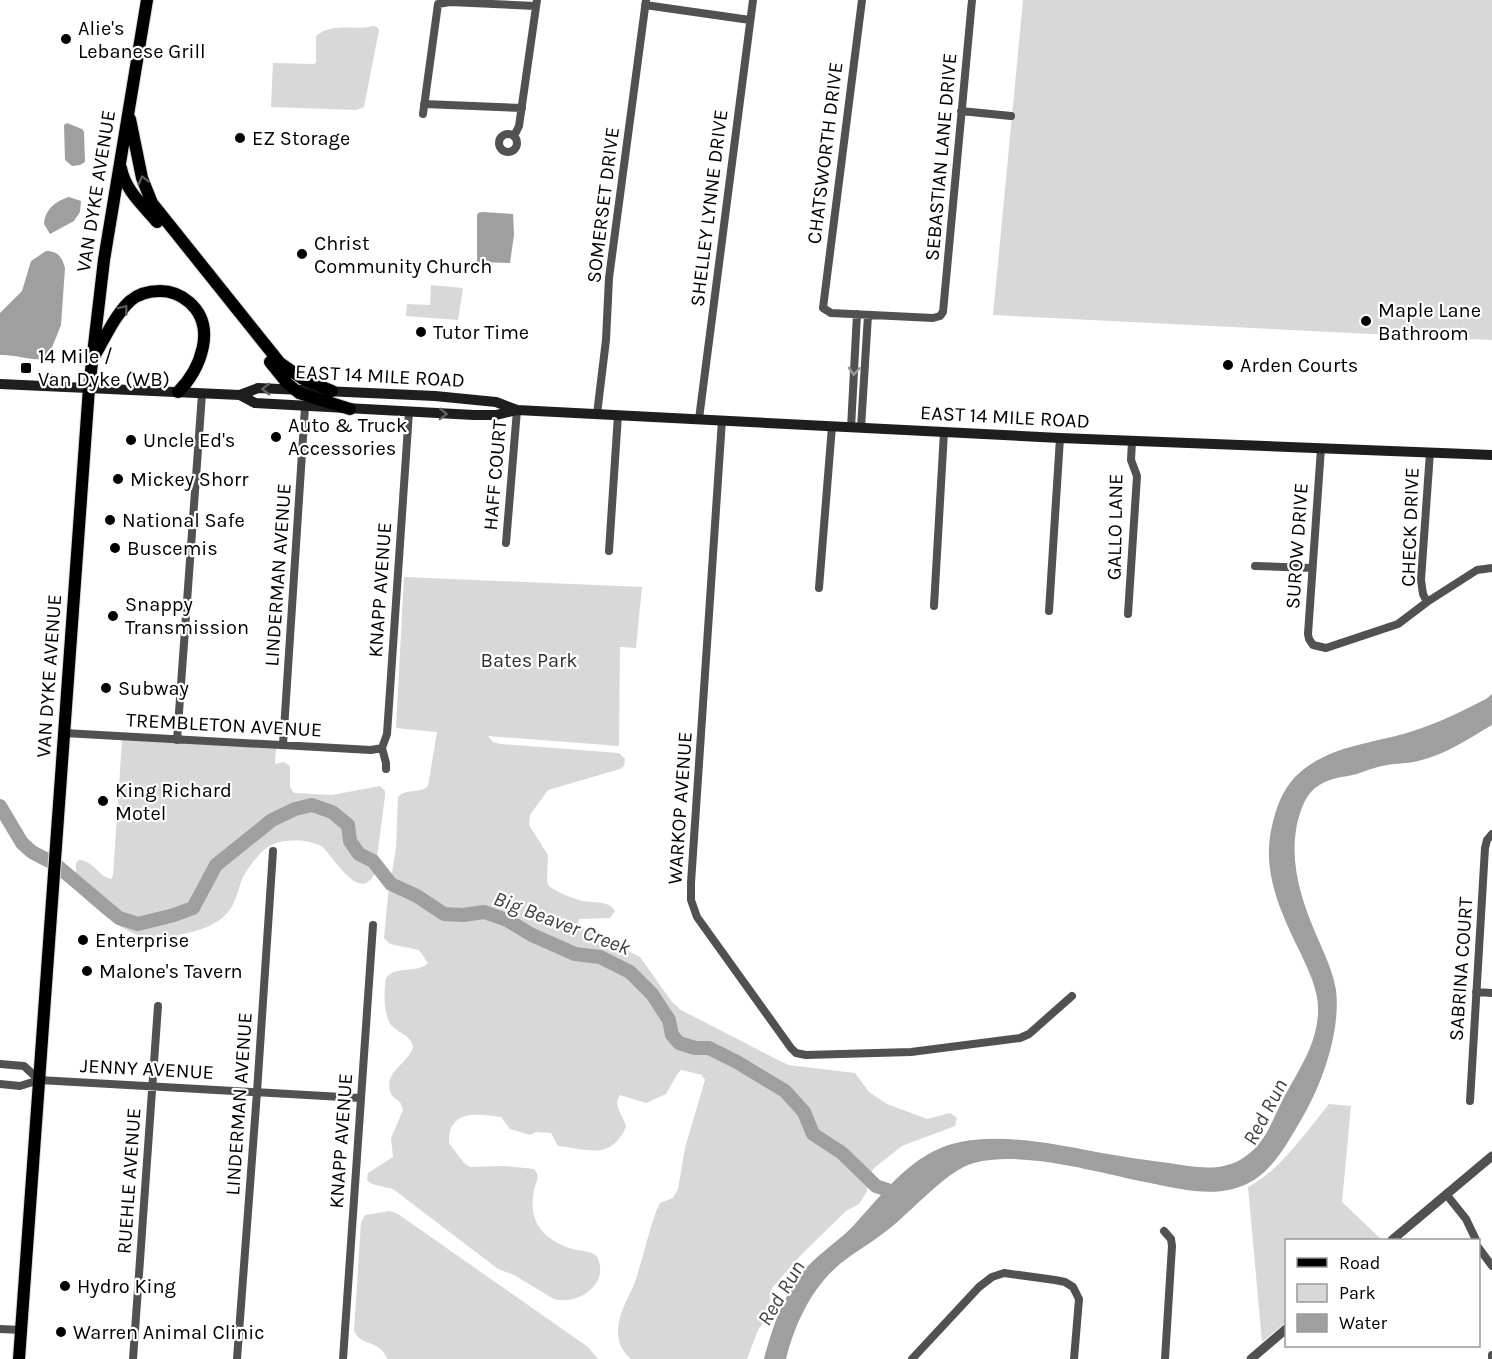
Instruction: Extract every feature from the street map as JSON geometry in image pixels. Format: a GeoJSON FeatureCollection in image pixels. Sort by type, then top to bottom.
{"type":"FeatureCollection","features":[{"type":"Feature","properties":{"kind":"main road","name":"VAN DYKE AVENUE"},"geometry":{"type":"LineString","coordinates":[[20,1359],[89,388],[104,260],[147,0]]}},
{"type":"Feature","properties":{"kind":"main road"},"geometry":{"type":"LineString","coordinates":[[129,112],[142,178],[157,210],[280,363],[303,380],[332,391]]}},
{"type":"Feature","properties":{"kind":"main road"},"geometry":{"type":"LineString","coordinates":[[120,164],[131,192],[293,389],[306,397],[350,409]]}},
{"type":"Feature","properties":{"kind":"main road"},"geometry":{"type":"LineString","coordinates":[[92,358],[120,312],[129,302],[149,292],[172,292],[185,299],[196,309],[204,330],[203,347],[194,371],[189,381],[178,392]]}},
{"type":"Feature","properties":{"kind":"main road","name":"EAST 14 MILE ROAD"},"geometry":{"type":"LineString","coordinates":[[0,384],[240,395],[258,388],[408,394],[496,402],[517,410]]}},
{"type":"Feature","properties":{"kind":"main road","name":"EAST 14 MILE ROAD"},"geometry":{"type":"LineString","coordinates":[[240,395],[255,403],[305,407],[496,415],[517,410],[1060,438],[1492,455]]}},
{"type":"Feature","properties":{"kind":"street","name":"SHELLEY LYNNE DRIVE"},"geometry":{"type":"LineString","coordinates":[[699,419],[753,0]]}},
{"type":"Feature","properties":{"kind":"street","name":"CHATSWORTH DRIVE"},"geometry":{"type":"LineString","coordinates":[[857,314],[824,310],[823,303],[862,0]]}},
{"type":"Feature","properties":{"kind":"street","name":"SEBASTIAN LANE DRIVE"},"geometry":{"type":"LineString","coordinates":[[867,315],[933,318],[940,316],[943,309],[972,0]]}},
{"type":"Feature","properties":{"kind":"street"},"geometry":{"type":"LineString","coordinates":[[423,114],[438,4],[450,2],[536,3],[522,108],[519,126],[514,136]]}},
{"type":"Feature","properties":{"kind":"street"},"geometry":{"type":"LineString","coordinates":[[645,3],[750,20]]}},
{"type":"Feature","properties":{"kind":"street","name":"SOMERSET DRIVE"},"geometry":{"type":"LineString","coordinates":[[597,414],[606,340],[609,278],[645,3]]}},
{"type":"Feature","properties":{"kind":"street"},"geometry":{"type":"LineString","coordinates":[[424,104],[522,108]]}},
{"type":"Feature","properties":{"kind":"street"},"geometry":{"type":"LineString","coordinates":[[962,111],[1011,116]]}},
{"type":"Feature","properties":{"kind":"street"},"geometry":{"type":"LineString","coordinates":[[857,314],[867,315],[856,428],[857,314]]}},
{"type":"Feature","properties":{"kind":"street"},"geometry":{"type":"LineString","coordinates":[[177,740],[202,393]]}},
{"type":"Feature","properties":{"kind":"street","name":"LINDERMAN AVENUE"},"geometry":{"type":"LineString","coordinates":[[283,745],[305,407]]}},
{"type":"Feature","properties":{"kind":"street","name":"HAFF COURT"},"geometry":{"type":"LineString","coordinates":[[506,543],[517,410]]}},
{"type":"Feature","properties":{"kind":"street","name":"KNAPP AVENUE"},"geometry":{"type":"LineString","coordinates":[[386,769],[381,748],[387,734],[410,412]]}},
{"type":"Feature","properties":{"kind":"street"},"geometry":{"type":"LineString","coordinates":[[609,550],[618,415]]}},
{"type":"Feature","properties":{"kind":"street","name":"WARKOP AVENUE"},"geometry":{"type":"LineString","coordinates":[[722,420],[691,883],[691,900],[697,917],[790,1048],[796,1053],[806,1055],[911,1052],[1020,1038],[1029,1034],[1072,996]]}},
{"type":"Feature","properties":{"kind":"street"},"geometry":{"type":"LineString","coordinates":[[819,588],[832,426]]}},
{"type":"Feature","properties":{"kind":"street"},"geometry":{"type":"LineString","coordinates":[[934,606],[944,432]]}},
{"type":"Feature","properties":{"kind":"street"},"geometry":{"type":"LineString","coordinates":[[1049,611],[1060,438]]}},
{"type":"Feature","properties":{"kind":"street","name":"GALLO LANE"},"geometry":{"type":"LineString","coordinates":[[1128,614],[1137,476],[1131,460],[1132,441]]}},
{"type":"Feature","properties":{"kind":"street","name":"SUROW DRIVE"},"geometry":{"type":"LineString","coordinates":[[1321,448],[1308,634],[1313,645],[1326,648],[1391,627],[1411,616],[1427,602]]}},
{"type":"Feature","properties":{"kind":"street","name":"CHECK DRIVE"},"geometry":{"type":"LineString","coordinates":[[1427,602],[1421,580],[1430,452]]}},
{"type":"Feature","properties":{"kind":"street"},"geometry":{"type":"LineString","coordinates":[[1255,566],[1312,568]]}},
{"type":"Feature","properties":{"kind":"street"},"geometry":{"type":"LineString","coordinates":[[1427,602],[1477,570],[1492,568]]}},
{"type":"Feature","properties":{"kind":"street","name":"TREMBLETON AVENUE"},"geometry":{"type":"LineString","coordinates":[[64,733],[371,750],[381,748]]}},
{"type":"Feature","properties":{"kind":"street","name":"SABRINA COURT"},"geometry":{"type":"LineString","coordinates":[[1470,1101],[1476,992],[1489,837]]}},
{"type":"Feature","properties":{"kind":"street","name":"LINDERMAN AVENUE"},"geometry":{"type":"LineString","coordinates":[[237,1359],[273,851]]}},
{"type":"Feature","properties":{"kind":"street","name":"KNAPP AVENUE"},"geometry":{"type":"LineString","coordinates":[[343,1359],[374,925]]}},
{"type":"Feature","properties":{"kind":"street"},"geometry":{"type":"LineString","coordinates":[[1476,992],[1492,993]]}},
{"type":"Feature","properties":{"kind":"street","name":"RUEHLE AVENUE"},"geometry":{"type":"LineString","coordinates":[[133,1359],[159,1006]]}},
{"type":"Feature","properties":{"kind":"street"},"geometry":{"type":"LineString","coordinates":[[0,1065],[24,1066],[39,1080],[20,1086],[0,1084]]}},
{"type":"Feature","properties":{"kind":"street","name":"JENNY AVENUE"},"geometry":{"type":"LineString","coordinates":[[39,1080],[360,1098]]}},
{"type":"Feature","properties":{"kind":"street"},"geometry":{"type":"LineString","coordinates":[[1393,1239],[1492,1156]]}},
{"type":"Feature","properties":{"kind":"street"},"geometry":{"type":"LineString","coordinates":[[1446,1194],[1466,1219],[1476,1239]]}},
{"type":"Feature","properties":{"kind":"street"},"geometry":{"type":"LineString","coordinates":[[1164,1231],[1171,1239],[1172,1246],[1165,1359]]}},
{"type":"Feature","properties":{"kind":"street"},"geometry":{"type":"LineString","coordinates":[[1480,1248],[1492,1266]]}},
{"type":"Feature","properties":{"kind":"street"},"geometry":{"type":"LineString","coordinates":[[912,1359],[979,1287],[998,1274],[1065,1282],[1073,1287],[1079,1299],[1074,1359]]}},
{"type":"Feature","properties":{"kind":"street"},"geometry":{"type":"LineString","coordinates":[[0,1329],[22,1330]]}},
{"type":"Feature","properties":{"kind":"street"},"geometry":{"type":"LineString","coordinates":[[1251,1359],[1285,1331]]}},
{"type":"Feature","properties":{"kind":"green space"},"geometry":{"type":"Polygon","coordinates":[[[1023,0],[1492,0],[1492,340],[993,315],[1023,0]]]}},
{"type":"Feature","properties":{"kind":"green space"},"geometry":{"type":"Polygon","coordinates":[[[373,26],[379,30],[364,107],[356,110],[271,107],[273,63],[314,64],[316,62],[316,36],[322,32],[336,28],[373,26]]]}},
{"type":"Feature","properties":{"kind":"green space"},"geometry":{"type":"Polygon","coordinates":[[[431,285],[463,288],[458,320],[406,316],[407,304],[430,305],[431,285]]]}},
{"type":"Feature","properties":{"kind":"green space","name":"Bates Park"},"geometry":{"type":"Polygon","coordinates":[[[404,577],[642,587],[636,648],[620,647],[619,746],[488,736],[493,742],[500,744],[619,753],[625,759],[624,766],[620,769],[548,790],[530,815],[529,825],[548,855],[547,880],[549,886],[575,899],[604,903],[612,907],[615,911],[610,918],[579,919],[578,926],[640,957],[672,1002],[681,1010],[788,1065],[855,1073],[869,1092],[887,1104],[927,1119],[950,1113],[957,1118],[955,1126],[902,1146],[873,1169],[866,1193],[859,1204],[846,1211],[801,1255],[772,1288],[767,1318],[758,1330],[747,1359],[631,1359],[623,1350],[619,1339],[620,1318],[635,1282],[657,1209],[660,1203],[673,1198],[678,1189],[685,1148],[705,1080],[702,1075],[681,1070],[666,1094],[646,1103],[620,1095],[617,1103],[626,1127],[620,1138],[606,1149],[589,1150],[558,1146],[551,1133],[536,1132],[530,1135],[510,1129],[501,1117],[466,1116],[453,1124],[449,1143],[464,1163],[470,1167],[505,1166],[534,1169],[538,1177],[534,1190],[533,1210],[535,1219],[544,1233],[559,1244],[596,1255],[600,1265],[600,1274],[596,1283],[590,1290],[573,1299],[554,1299],[514,1275],[498,1269],[393,1189],[372,1184],[367,1180],[368,1173],[393,1157],[391,1138],[403,1110],[400,1102],[392,1096],[389,1088],[390,1081],[413,1048],[410,1040],[394,1028],[388,1020],[385,1002],[386,978],[395,972],[418,968],[428,963],[419,950],[390,944],[384,938],[396,848],[398,797],[428,786],[437,732],[396,728],[404,577]]]}},
{"type":"Feature","properties":{"kind":"green space"},"geometry":{"type":"Polygon","coordinates":[[[122,740],[276,748],[275,764],[284,762],[290,766],[290,787],[294,793],[332,795],[380,786],[385,791],[385,796],[375,873],[369,882],[361,884],[346,874],[321,846],[302,841],[280,842],[268,847],[253,861],[242,879],[231,908],[214,923],[194,931],[160,939],[145,937],[123,928],[101,913],[75,889],[76,863],[79,860],[88,863],[111,879],[113,876],[122,740]]]}},
{"type":"Feature","properties":{"kind":"green space"},"geometry":{"type":"Polygon","coordinates":[[[1329,1104],[1351,1106],[1342,1202],[1381,1239],[1285,1239],[1285,1323],[1262,1342],[1248,1187],[1272,1171],[1329,1104]]]}},
{"type":"Feature","properties":{"kind":"green space"},"geometry":{"type":"Polygon","coordinates":[[[390,1211],[398,1214],[588,1347],[598,1359],[388,1359],[380,1348],[361,1339],[354,1330],[361,1222],[365,1215],[390,1211]]]}},
{"type":"Feature","properties":{"kind":"water"},"geometry":{"type":"Polygon","coordinates":[[[67,123],[84,132],[85,162],[80,165],[72,166],[65,160],[64,125],[67,123]]]}},
{"type":"Feature","properties":{"kind":"water"},"geometry":{"type":"Polygon","coordinates":[[[69,197],[81,201],[80,212],[74,221],[50,234],[44,224],[46,214],[56,203],[69,197]]]}},
{"type":"Feature","properties":{"kind":"water"},"geometry":{"type":"Polygon","coordinates":[[[482,212],[513,214],[514,235],[510,263],[477,262],[477,216],[482,212]]]}},
{"type":"Feature","properties":{"kind":"water"},"geometry":{"type":"Polygon","coordinates":[[[46,251],[59,255],[65,268],[61,325],[49,355],[47,358],[36,359],[0,355],[0,313],[22,291],[31,261],[46,251]]]}},
{"type":"Feature","properties":{"kind":"water","name":"Red Run"},"geometry":{"type":"Polygon","coordinates":[[[1492,694],[1492,725],[1465,741],[1428,758],[1382,766],[1328,781],[1315,788],[1304,803],[1295,839],[1298,883],[1335,983],[1336,1023],[1323,1074],[1309,1106],[1281,1153],[1262,1175],[1229,1190],[1203,1192],[1038,1161],[994,1160],[963,1167],[940,1183],[895,1224],[846,1259],[831,1273],[821,1283],[806,1306],[794,1332],[786,1359],[764,1359],[780,1310],[792,1287],[808,1266],[849,1230],[901,1175],[934,1151],[952,1144],[973,1140],[1017,1140],[1205,1168],[1232,1164],[1255,1148],[1266,1134],[1305,1058],[1314,1036],[1318,1012],[1313,982],[1280,908],[1271,876],[1269,843],[1283,794],[1295,777],[1321,758],[1432,724],[1492,694]]]}},
{"type":"Feature","properties":{"kind":"waterway","name":"Big Beaver Creek"},"geometry":{"type":"LineString","coordinates":[[0,806],[22,843],[32,852],[55,864],[119,918],[138,924],[193,908],[216,865],[272,820],[295,809],[312,805],[332,812],[348,825],[350,841],[359,854],[373,861],[391,884],[417,896],[444,914],[463,915],[484,912],[507,920],[532,935],[575,954],[600,957],[630,972],[652,994],[669,1020],[672,1035],[679,1043],[695,1048],[709,1048],[785,1091],[804,1112],[813,1134],[842,1153],[876,1186],[902,1195]]}},
{"type":"Feature","properties":{"kind":"place","name":"Alie's Lebanese Grill"},"geometry":{"type":"Point","coordinates":[66,39]}},
{"type":"Feature","properties":{"kind":"place","name":"EZ Storage"},"geometry":{"type":"Point","coordinates":[240,138]}},
{"type":"Feature","properties":{"kind":"place","name":"Christ Community Church"},"geometry":{"type":"Point","coordinates":[302,254]}},
{"type":"Feature","properties":{"kind":"place","name":"Maple Lane Bathroom"},"geometry":{"type":"Point","coordinates":[1366,321]}},
{"type":"Feature","properties":{"kind":"place","name":"Tutor Time"},"geometry":{"type":"Point","coordinates":[421,332]}},
{"type":"Feature","properties":{"kind":"place","name":"Arden Courts"},"geometry":{"type":"Point","coordinates":[1228,365]}},
{"type":"Feature","properties":{"kind":"place","name":"14 Mile / Van Dyke (WB)"},"geometry":{"type":"Point","coordinates":[26,368]}},
{"type":"Feature","properties":{"kind":"place","name":"Auto & Truck Accessories"},"geometry":{"type":"Point","coordinates":[276,437]}},
{"type":"Feature","properties":{"kind":"place","name":"Uncle Ed's"},"geometry":{"type":"Point","coordinates":[131,440]}},
{"type":"Feature","properties":{"kind":"place","name":"Mickey Shorr"},"geometry":{"type":"Point","coordinates":[118,479]}},
{"type":"Feature","properties":{"kind":"place","name":"National Safe"},"geometry":{"type":"Point","coordinates":[110,520]}},
{"type":"Feature","properties":{"kind":"place","name":"Buscemis"},"geometry":{"type":"Point","coordinates":[115,548]}},
{"type":"Feature","properties":{"kind":"place","name":"Snappy Transmission"},"geometry":{"type":"Point","coordinates":[113,616]}},
{"type":"Feature","properties":{"kind":"place","name":"Subway"},"geometry":{"type":"Point","coordinates":[106,688]}},
{"type":"Feature","properties":{"kind":"place","name":"King Richard Motel"},"geometry":{"type":"Point","coordinates":[103,801]}},
{"type":"Feature","properties":{"kind":"place","name":"Enterprise"},"geometry":{"type":"Point","coordinates":[83,940]}},
{"type":"Feature","properties":{"kind":"place","name":"Malone's Tavern"},"geometry":{"type":"Point","coordinates":[87,971]}},
{"type":"Feature","properties":{"kind":"place","name":"Hydro King"},"geometry":{"type":"Point","coordinates":[65,1286]}},
{"type":"Feature","properties":{"kind":"place","name":"Warren Animal Clinic"},"geometry":{"type":"Point","coordinates":[61,1332]}}]}
